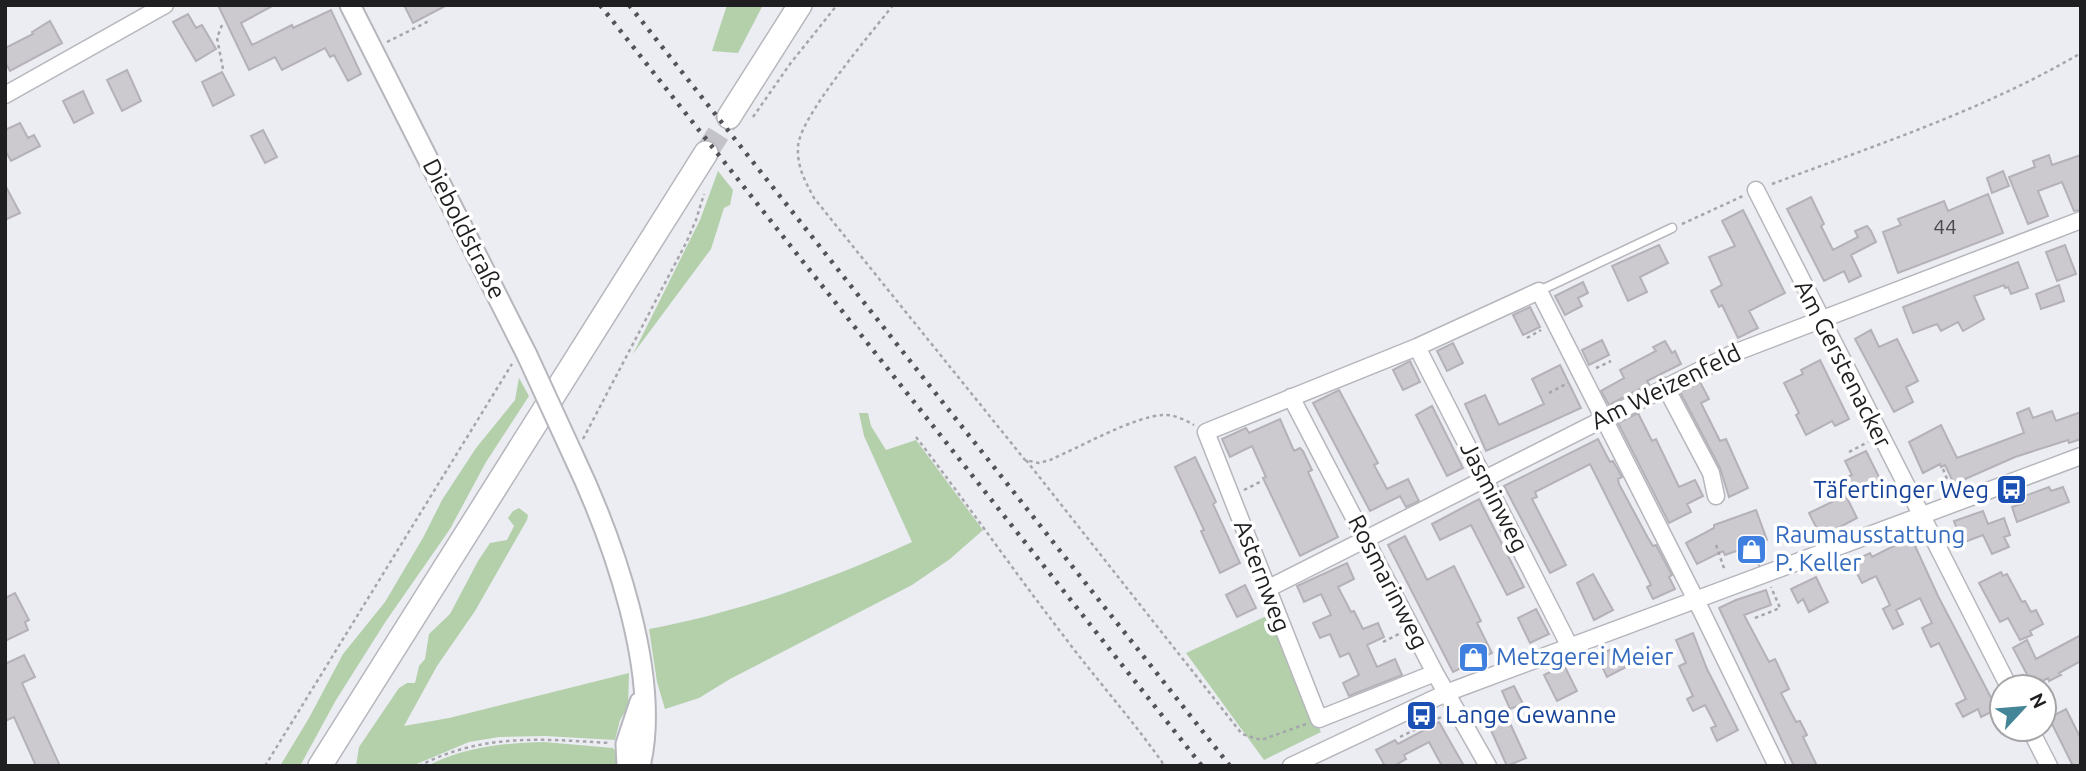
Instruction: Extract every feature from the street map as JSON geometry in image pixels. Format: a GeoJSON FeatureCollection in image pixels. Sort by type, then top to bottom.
{"type":"FeatureCollection","features":[{"type":"Feature","properties":{"kind":"main road"},"geometry":{"type":"LineString","coordinates":[[738,119],[800,5]]}},
{"type":"Feature","properties":{"kind":"main road"},"geometry":{"type":"LineString","coordinates":[[320,766],[706,153]]}},
{"type":"Feature","properties":{"kind":"street"},"geometry":{"type":"LineString","coordinates":[[5,95],[143,11],[165,5]]}},
{"type":"Feature","properties":{"kind":"street","name":"Dieboldstraße"},"geometry":{"type":"LineString","coordinates":[[350,5],[524,350],[595,505],[635,634],[646,712],[645,746],[640,766]]}},
{"type":"Feature","properties":{"kind":"street","name":"Am Gerstenacker"},"geometry":{"type":"LineString","coordinates":[[1756,190],[2002,673]]}},
{"type":"Feature","properties":{"kind":"street","name":"Am Weizenfeld"},"geometry":{"type":"LineString","coordinates":[[1267,589],[1734,353],[2081,220]]}},
{"type":"Feature","properties":{"kind":"street"},"geometry":{"type":"LineString","coordinates":[[1206,432],[1417,346],[1539,291],[1777,766]]}},
{"type":"Feature","properties":{"kind":"street","name":"Jasminweg"},"geometry":{"type":"LineString","coordinates":[[1417,346],[1570,647]]}},
{"type":"Feature","properties":{"kind":"street"},"geometry":{"type":"LineString","coordinates":[[1665,386],[1711,473],[1716,495]]}},
{"type":"Feature","properties":{"kind":"street","name":"Rosmarinweg"},"geometry":{"type":"LineString","coordinates":[[1291,397],[1435,673],[1488,766]]}},
{"type":"Feature","properties":{"kind":"street","name":"Asternweg"},"geometry":{"type":"LineString","coordinates":[[1206,432],[1319,719]]}},
{"type":"Feature","properties":{"kind":"street"},"geometry":{"type":"LineString","coordinates":[[1291,766],[1446,693],[2081,456]]}},
{"type":"Feature","properties":{"kind":"street"},"geometry":{"type":"LineString","coordinates":[[1319,719],[1435,673]]}},
{"type":"Feature","properties":{"kind":"street"},"geometry":{"type":"LineString","coordinates":[[626,766],[626,744],[643,681]]}},
{"type":"Feature","properties":{"kind":"street"},"geometry":{"type":"LineString","coordinates":[[2037,743],[2049,766]]}},
{"type":"Feature","properties":{"kind":"lane"},"geometry":{"type":"LineString","coordinates":[[1539,291],[1672,228]]}},
{"type":"Feature","properties":{"kind":"path"},"geometry":{"type":"LineString","coordinates":[[738,119],[754,116],[790,64],[837,5]]}},
{"type":"Feature","properties":{"kind":"path"},"geometry":{"type":"LineString","coordinates":[[893,5],[806,120],[798,146],[800,173],[814,198],[1242,734],[1261,740],[1319,719]]}},
{"type":"Feature","properties":{"kind":"path"},"geometry":{"type":"LineString","coordinates":[[373,49],[431,20]]}},
{"type":"Feature","properties":{"kind":"path"},"geometry":{"type":"LineString","coordinates":[[222,25],[217,38],[223,69]]}},
{"type":"Feature","properties":{"kind":"path"},"geometry":{"type":"LineString","coordinates":[[1672,228],[1756,190],[1941,120],[2046,73],[2081,53]]}},
{"type":"Feature","properties":{"kind":"path"},"geometry":{"type":"LineString","coordinates":[[573,454],[686,243],[706,189]]}},
{"type":"Feature","properties":{"kind":"path"},"geometry":{"type":"LineString","coordinates":[[265,766],[524,350]]}},
{"type":"Feature","properties":{"kind":"path"},"geometry":{"type":"LineString","coordinates":[[1025,460],[1039,463],[1050,460],[1141,419],[1163,415],[1173,416],[1206,432]]}},
{"type":"Feature","properties":{"kind":"path"},"geometry":{"type":"LineString","coordinates":[[1849,452],[1880,435]]}},
{"type":"Feature","properties":{"kind":"path"},"geometry":{"type":"LineString","coordinates":[[916,437],[967,502],[992,542],[1084,663],[1134,722],[1163,766]]}},
{"type":"Feature","properties":{"kind":"path"},"geometry":{"type":"LineString","coordinates":[[1942,469],[1957,502]]}},
{"type":"Feature","properties":{"kind":"path"},"geometry":{"type":"LineString","coordinates":[[1716,545],[1731,587]]}},
{"type":"Feature","properties":{"kind":"path"},"geometry":{"type":"LineString","coordinates":[[1755,618],[1780,608],[1766,574]]}},
{"type":"Feature","properties":{"kind":"path"},"geometry":{"type":"LineString","coordinates":[[1400,737],[1455,708]]}},
{"type":"Feature","properties":{"kind":"path"},"geometry":{"type":"LineString","coordinates":[[419,766],[470,745],[500,740],[545,739],[626,744]]}},
{"type":"Feature","properties":{"kind":"green space"},"geometry":{"type":"Polygon","coordinates":[[[727,5],[763,5],[738,53],[712,51],[727,5]]]}},
{"type":"Feature","properties":{"kind":"green space"},"geometry":{"type":"Polygon","coordinates":[[[718,171],[733,190],[730,205],[724,208],[711,249],[633,354],[700,220],[718,171]]]}},
{"type":"Feature","properties":{"kind":"green space"},"geometry":{"type":"Polygon","coordinates":[[[519,378],[529,396],[486,462],[450,529],[386,621],[336,700],[300,766],[280,766],[343,654],[385,602],[442,500],[476,448],[515,400],[519,378]]]}},
{"type":"Feature","properties":{"kind":"green space"},"geometry":{"type":"Polygon","coordinates":[[[859,413],[868,413],[871,426],[886,450],[916,440],[983,530],[950,559],[912,585],[730,679],[699,698],[665,709],[657,682],[649,629],[750,604],[849,569],[912,542],[864,436],[859,413]]]}},
{"type":"Feature","properties":{"kind":"green space"},"geometry":{"type":"Polygon","coordinates":[[[519,508],[528,515],[527,520],[475,611],[437,666],[404,726],[449,718],[629,673],[628,707],[620,720],[615,740],[545,736],[499,737],[469,742],[412,766],[356,766],[359,747],[399,688],[407,683],[415,683],[419,666],[425,659],[429,634],[450,614],[490,543],[507,540],[514,526],[508,518],[519,508]]]}},
{"type":"Feature","properties":{"kind":"green space"},"geometry":{"type":"Polygon","coordinates":[[[1271,614],[1321,732],[1264,760],[1186,653],[1271,614]]]}},
{"type":"Feature","properties":{"kind":"green space"},"geometry":{"type":"Polygon","coordinates":[[[544,742],[613,748],[616,752],[616,766],[427,766],[455,754],[484,747],[544,742]]]}},
{"type":"Feature","properties":{"kind":"building"},"geometry":{"type":"Polygon","coordinates":[[[218,5],[274,5],[241,23],[252,45],[331,10],[361,74],[348,81],[334,55],[330,57],[325,48],[282,70],[275,57],[249,70],[218,5]]]}},
{"type":"Feature","properties":{"kind":"building"},"geometry":{"type":"Polygon","coordinates":[[[404,5],[447,5],[413,23],[404,5]]]}},
{"type":"Feature","properties":{"kind":"building"},"geometry":{"type":"Polygon","coordinates":[[[188,14],[196,28],[202,25],[216,49],[196,61],[173,22],[188,14]]]}},
{"type":"Feature","properties":{"kind":"building"},"geometry":{"type":"Polygon","coordinates":[[[50,21],[62,43],[10,71],[5,62],[5,48],[33,34],[32,32],[50,21]]]}},
{"type":"Feature","properties":{"kind":"building"},"geometry":{"type":"Polygon","coordinates":[[[127,70],[141,101],[122,111],[107,80],[127,70]]]}},
{"type":"Feature","properties":{"kind":"building"},"geometry":{"type":"Polygon","coordinates":[[[222,72],[234,95],[213,106],[202,82],[222,72]]]}},
{"type":"Feature","properties":{"kind":"building"},"geometry":{"type":"Polygon","coordinates":[[[83,91],[93,113],[74,123],[63,101],[83,91]]]}},
{"type":"Feature","properties":{"kind":"building"},"geometry":{"type":"Polygon","coordinates":[[[20,123],[28,138],[34,135],[40,146],[11,161],[5,150],[5,130],[20,123]]]}},
{"type":"Feature","properties":{"kind":"building"},"geometry":{"type":"Polygon","coordinates":[[[263,130],[277,157],[265,163],[251,136],[263,130]]]}},
{"type":"Feature","properties":{"kind":"building"},"geometry":{"type":"Polygon","coordinates":[[[2049,155],[2052,165],[2081,155],[2081,210],[2074,211],[2062,182],[2038,191],[2048,216],[2028,224],[2009,177],[2035,167],[2033,161],[2049,155]]]}},
{"type":"Feature","properties":{"kind":"building"},"geometry":{"type":"Polygon","coordinates":[[[2003,171],[2009,186],[1992,193],[1987,178],[2003,171]]]}},
{"type":"Feature","properties":{"kind":"building"},"geometry":{"type":"Polygon","coordinates":[[[5,185],[20,213],[5,220],[5,185]]]}},
{"type":"Feature","properties":{"kind":"building"},"geometry":{"type":"Polygon","coordinates":[[[1988,194],[2003,233],[1898,273],[1883,232],[1901,225],[1898,219],[1944,201],[1948,211],[1988,194]]]}},
{"type":"Feature","properties":{"kind":"building"},"geometry":{"type":"Polygon","coordinates":[[[1811,197],[1833,250],[1858,237],[1855,231],[1867,226],[1871,231],[1876,242],[1851,255],[1861,276],[1849,282],[1844,271],[1824,281],[1787,209],[1811,197]]]}},
{"type":"Feature","properties":{"kind":"building"},"geometry":{"type":"Polygon","coordinates":[[[1743,210],[1785,293],[1749,311],[1758,328],[1738,338],[1722,305],[1719,307],[1711,291],[1722,285],[1709,257],[1735,246],[1722,221],[1743,210]]]}},
{"type":"Feature","properties":{"kind":"building"},"geometry":{"type":"Polygon","coordinates":[[[1659,245],[1668,263],[1640,277],[1647,292],[1628,301],[1612,266],[1659,245]]]}},
{"type":"Feature","properties":{"kind":"building"},"geometry":{"type":"Polygon","coordinates":[[[2065,245],[2076,274],[2057,281],[2046,252],[2065,245]]]}},
{"type":"Feature","properties":{"kind":"building"},"geometry":{"type":"Polygon","coordinates":[[[2018,262],[2028,288],[2011,294],[2004,285],[1974,296],[1984,319],[1963,331],[1958,322],[1941,331],[1937,324],[1913,333],[1903,307],[2018,262]]]}},
{"type":"Feature","properties":{"kind":"building"},"geometry":{"type":"Polygon","coordinates":[[[1583,282],[1588,293],[1578,298],[1582,306],[1565,315],[1555,296],[1583,282]]]}},
{"type":"Feature","properties":{"kind":"building"},"geometry":{"type":"Polygon","coordinates":[[[2059,285],[2064,301],[2041,309],[2036,294],[2059,285]]]}},
{"type":"Feature","properties":{"kind":"building"},"geometry":{"type":"Polygon","coordinates":[[[1530,307],[1540,327],[1523,335],[1513,315],[1530,307]]]}},
{"type":"Feature","properties":{"kind":"building"},"geometry":{"type":"Polygon","coordinates":[[[1871,330],[1879,347],[1897,339],[1918,381],[1906,387],[1913,402],[1894,412],[1855,339],[1871,330]]]}},
{"type":"Feature","properties":{"kind":"building"},"geometry":{"type":"Polygon","coordinates":[[[1602,340],[1609,355],[1589,365],[1582,350],[1602,340]]]}},
{"type":"Feature","properties":{"kind":"building"},"geometry":{"type":"Polygon","coordinates":[[[1665,341],[1672,353],[1675,351],[1681,364],[1609,405],[1601,391],[1624,378],[1620,370],[1656,351],[1653,347],[1665,341]]]}},
{"type":"Feature","properties":{"kind":"building"},"geometry":{"type":"Polygon","coordinates":[[[1453,343],[1463,363],[1447,371],[1437,351],[1453,343]]]}},
{"type":"Feature","properties":{"kind":"building"},"geometry":{"type":"Polygon","coordinates":[[[1820,360],[1849,419],[1835,426],[1832,421],[1806,435],[1796,415],[1799,413],[1784,383],[1803,374],[1801,370],[1820,360]]]}},
{"type":"Feature","properties":{"kind":"building"},"geometry":{"type":"Polygon","coordinates":[[[1410,361],[1420,382],[1403,390],[1393,370],[1410,361]]]}},
{"type":"Feature","properties":{"kind":"building"},"geometry":{"type":"Polygon","coordinates":[[[1560,365],[1581,408],[1486,451],[1465,404],[1485,395],[1499,425],[1544,404],[1532,379],[1560,365]]]}},
{"type":"Feature","properties":{"kind":"building"},"geometry":{"type":"Polygon","coordinates":[[[1700,382],[1709,399],[1701,403],[1720,441],[1726,439],[1748,488],[1729,497],[1720,468],[1680,392],[1700,382]]]}},
{"type":"Feature","properties":{"kind":"building"},"geometry":{"type":"Polygon","coordinates":[[[1339,390],[1378,463],[1374,465],[1387,489],[1408,479],[1419,501],[1406,507],[1400,496],[1370,511],[1313,403],[1339,390]]]}},
{"type":"Feature","properties":{"kind":"building"},"geometry":{"type":"Polygon","coordinates":[[[1432,406],[1463,468],[1447,476],[1416,415],[1432,406]]]}},
{"type":"Feature","properties":{"kind":"building"},"geometry":{"type":"Polygon","coordinates":[[[2029,408],[2033,418],[2052,411],[2056,421],[2081,412],[2081,439],[2069,443],[2068,440],[2015,457],[1954,484],[1945,465],[1941,467],[1940,464],[1923,473],[1909,442],[1941,425],[1957,458],[2024,433],[2017,413],[2029,408]]]}},
{"type":"Feature","properties":{"kind":"building"},"geometry":{"type":"Polygon","coordinates":[[[1638,413],[1652,441],[1656,439],[1679,487],[1695,480],[1703,496],[1687,504],[1691,512],[1669,523],[1618,423],[1638,413]]]}},
{"type":"Feature","properties":{"kind":"building"},"geometry":{"type":"Polygon","coordinates":[[[1280,419],[1294,451],[1300,448],[1303,451],[1312,470],[1308,472],[1338,537],[1300,556],[1263,478],[1266,477],[1252,446],[1230,457],[1222,439],[1246,428],[1249,433],[1280,419]]]}},
{"type":"Feature","properties":{"kind":"building"},"geometry":{"type":"Polygon","coordinates":[[[1598,439],[1610,462],[1613,461],[1622,477],[1618,479],[1619,484],[1648,538],[1653,546],[1656,545],[1672,575],[1669,577],[1675,589],[1653,599],[1647,587],[1651,585],[1590,464],[1535,492],[1537,497],[1532,499],[1566,565],[1550,573],[1504,486],[1598,439]]]}},
{"type":"Feature","properties":{"kind":"building"},"geometry":{"type":"Polygon","coordinates":[[[1866,451],[1880,479],[1846,496],[1857,518],[1821,537],[1809,513],[1836,500],[1829,486],[1852,475],[1845,461],[1866,451]]]}},
{"type":"Feature","properties":{"kind":"building"},"geometry":{"type":"Polygon","coordinates":[[[1195,457],[1240,563],[1220,573],[1175,467],[1195,457]]]}},
{"type":"Feature","properties":{"kind":"building"},"geometry":{"type":"Polygon","coordinates":[[[2049,487],[2051,491],[2063,487],[2069,502],[2017,522],[2012,507],[2024,503],[2022,497],[2049,487]]]}},
{"type":"Feature","properties":{"kind":"building"},"geometry":{"type":"Polygon","coordinates":[[[1479,499],[1524,587],[1507,595],[1471,525],[1440,540],[1432,524],[1479,499]]]}},
{"type":"Feature","properties":{"kind":"building"},"geometry":{"type":"Polygon","coordinates":[[[1756,510],[1767,540],[1758,543],[1759,565],[1745,548],[1725,555],[1723,551],[1697,564],[1686,543],[1714,528],[1714,525],[1756,510]]]}},
{"type":"Feature","properties":{"kind":"building"},"geometry":{"type":"Polygon","coordinates":[[[1983,511],[1988,524],[2004,518],[2010,535],[2004,537],[2009,547],[1992,554],[1983,535],[1962,543],[1954,521],[1983,511]]]}},
{"type":"Feature","properties":{"kind":"building"},"geometry":{"type":"Polygon","coordinates":[[[1405,536],[1427,580],[1454,566],[1481,621],[1477,623],[1492,653],[1453,672],[1388,545],[1405,536]]]}},
{"type":"Feature","properties":{"kind":"building"},"geometry":{"type":"Polygon","coordinates":[[[1911,537],[1938,596],[1988,692],[1988,714],[1981,717],[1978,709],[1963,717],[1956,704],[1966,699],[1939,643],[1931,647],[1922,628],[1932,623],[1920,598],[1896,610],[1903,624],[1893,629],[1883,609],[1890,605],[1876,576],[1862,583],[1851,562],[1870,553],[1872,557],[1911,537]]]}},
{"type":"Feature","properties":{"kind":"building"},"geometry":{"type":"Polygon","coordinates":[[[1347,563],[1354,579],[1338,587],[1363,629],[1378,623],[1384,637],[1367,645],[1377,667],[1395,659],[1402,675],[1349,696],[1343,683],[1359,675],[1349,653],[1340,657],[1330,634],[1320,638],[1313,623],[1331,615],[1321,594],[1304,602],[1297,586],[1347,563]]]}},
{"type":"Feature","properties":{"kind":"building"},"geometry":{"type":"Polygon","coordinates":[[[2001,572],[2003,576],[2007,574],[2022,602],[2025,601],[2031,612],[2036,610],[2043,624],[2030,631],[2032,635],[2020,640],[2008,618],[2000,622],[1979,583],[2001,572]]]}},
{"type":"Feature","properties":{"kind":"building"},"geometry":{"type":"Polygon","coordinates":[[[1593,574],[1613,610],[1594,620],[1577,583],[1593,574]]]}},
{"type":"Feature","properties":{"kind":"building"},"geometry":{"type":"Polygon","coordinates":[[[1816,577],[1828,602],[1809,612],[1803,599],[1798,603],[1791,589],[1816,577]]]}},
{"type":"Feature","properties":{"kind":"building"},"geometry":{"type":"Polygon","coordinates":[[[1245,585],[1256,608],[1237,617],[1226,595],[1245,585]]]}},
{"type":"Feature","properties":{"kind":"building"},"geometry":{"type":"Polygon","coordinates":[[[1766,590],[1771,605],[1744,615],[1769,662],[1775,659],[1789,689],[1781,693],[1796,722],[1800,721],[1807,735],[1803,737],[1817,766],[1794,766],[1719,608],[1766,590]]]}},
{"type":"Feature","properties":{"kind":"building"},"geometry":{"type":"Polygon","coordinates":[[[15,593],[29,620],[25,622],[28,630],[5,641],[5,598],[15,593]]]}},
{"type":"Feature","properties":{"kind":"building"},"geometry":{"type":"Polygon","coordinates":[[[1536,609],[1549,634],[1530,643],[1518,618],[1536,609]]]}},
{"type":"Feature","properties":{"kind":"building"},"geometry":{"type":"Polygon","coordinates":[[[1693,633],[1707,669],[1738,730],[1717,741],[1711,728],[1716,726],[1705,705],[1693,711],[1687,699],[1693,696],[1679,666],[1686,663],[1676,640],[1693,633]]]}},
{"type":"Feature","properties":{"kind":"building"},"geometry":{"type":"Polygon","coordinates":[[[2081,635],[2081,661],[2059,673],[2061,675],[2026,673],[2013,648],[2027,640],[2036,659],[2081,635]]]}},
{"type":"Feature","properties":{"kind":"building"},"geometry":{"type":"Polygon","coordinates":[[[1616,647],[1626,667],[1607,677],[1597,656],[1616,647]]]}},
{"type":"Feature","properties":{"kind":"building"},"geometry":{"type":"Polygon","coordinates":[[[24,655],[35,677],[22,683],[60,766],[36,766],[14,717],[5,721],[5,664],[24,655]]]}},
{"type":"Feature","properties":{"kind":"building"},"geometry":{"type":"Polygon","coordinates":[[[1564,665],[1577,691],[1557,701],[1544,675],[1564,665]]]}},
{"type":"Feature","properties":{"kind":"building"},"geometry":{"type":"Polygon","coordinates":[[[1514,686],[1523,704],[1510,709],[1502,691],[1514,686]]]}},
{"type":"Feature","properties":{"kind":"building"},"geometry":{"type":"Polygon","coordinates":[[[2066,709],[2081,739],[2081,766],[2073,766],[2058,736],[2058,713],[2066,709]]]}},
{"type":"Feature","properties":{"kind":"building"},"geometry":{"type":"Polygon","coordinates":[[[1508,719],[1526,758],[1507,766],[1490,728],[1508,719]]]}},
{"type":"Feature","properties":{"kind":"building"},"geometry":{"type":"Polygon","coordinates":[[[1439,722],[1464,766],[1442,766],[1429,742],[1404,755],[1406,759],[1394,766],[1385,766],[1376,750],[1395,740],[1398,744],[1439,722]]]}},
{"type":"Feature","properties":{"kind":"tunnel"},"geometry":{"type":"LineString","coordinates":[[706,153],[729,117]]}},
{"type":"Feature","properties":{"kind":"railway"},"geometry":{"type":"LineString","coordinates":[[600,5],[1202,766]]}},
{"type":"Feature","properties":{"kind":"railway"},"geometry":{"type":"LineString","coordinates":[[629,5],[1230,766]]}},
{"type":"Feature","properties":{"kind":"place","name":"Täfertinger Weg"},"geometry":{"type":"Point","coordinates":[2012,490]}},
{"type":"Feature","properties":{"kind":"place","name":"Raumausstattung P. Keller"},"geometry":{"type":"Point","coordinates":[1752,549]}},
{"type":"Feature","properties":{"kind":"place","name":"Metzgerei Meier"},"geometry":{"type":"Point","coordinates":[1473,657]}},
{"type":"Feature","properties":{"kind":"place","name":"Lange Gewanne"},"geometry":{"type":"Point","coordinates":[1422,715]}}]}
